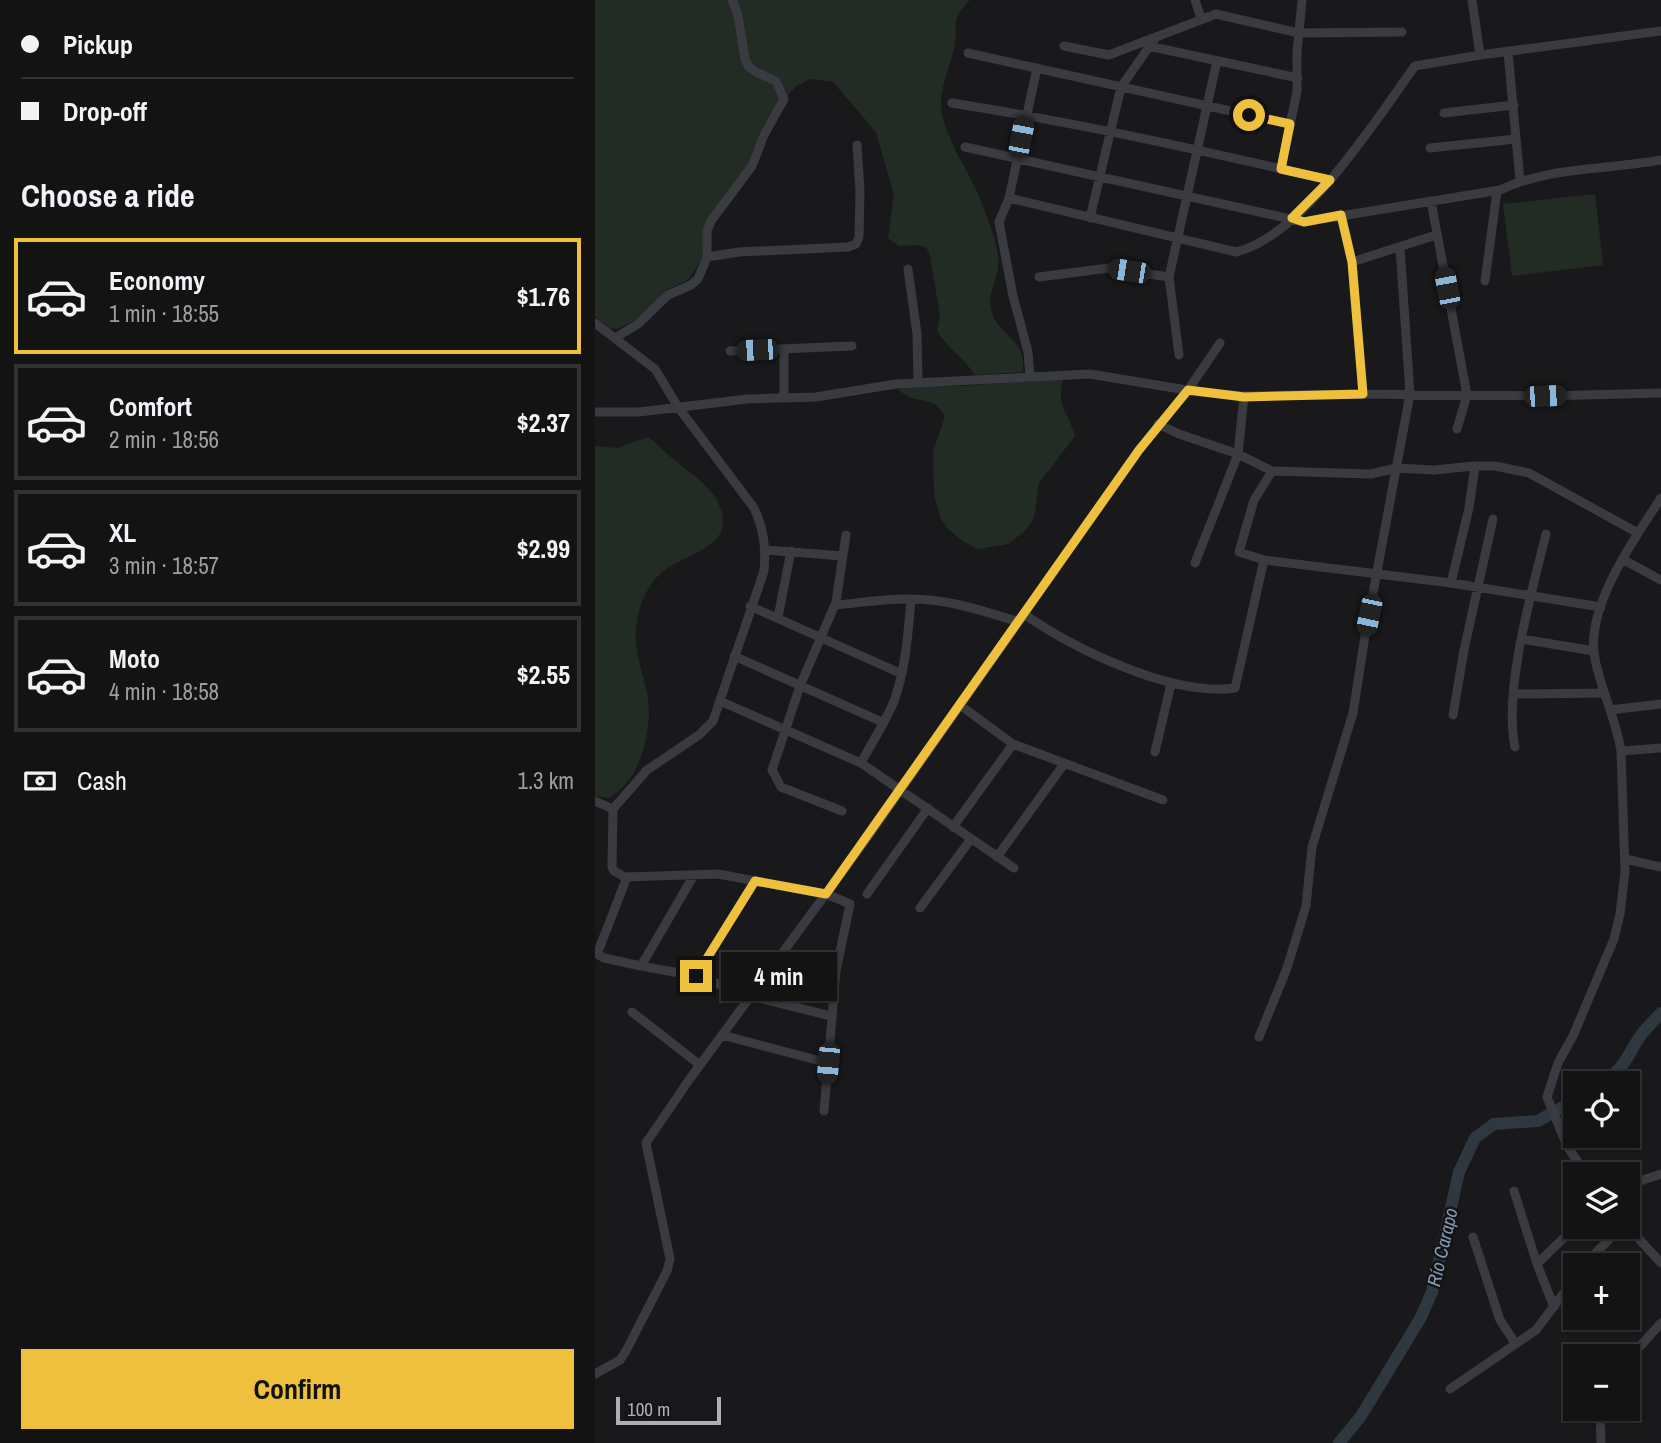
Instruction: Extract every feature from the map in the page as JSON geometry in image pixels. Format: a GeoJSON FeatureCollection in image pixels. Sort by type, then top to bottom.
{"type":"FeatureCollection","features":[{"type":"Feature","properties":{"kind":"street"},"geometry":{"type":"LineString","coordinates":[[615,338],[638,324],[668,295],[698,279],[707,257],[707,231],[711,221],[752,166],[764,135],[784,99],[780,85],[749,67],[744,58],[738,15],[732,0]]}},
{"type":"Feature","properties":{"kind":"street"},"geometry":{"type":"LineString","coordinates":[[1195,0],[1201,18]]}},
{"type":"Feature","properties":{"kind":"street"},"geometry":{"type":"LineString","coordinates":[[1281,169],[1298,78],[1302,0]]}},
{"type":"Feature","properties":{"kind":"street"},"geometry":{"type":"LineString","coordinates":[[1472,0],[1480,55]]}},
{"type":"Feature","properties":{"kind":"street"},"geometry":{"type":"LineString","coordinates":[[1064,46],[1109,55],[1216,14],[1299,33],[1402,32]]}},
{"type":"Feature","properties":{"kind":"street"},"geometry":{"type":"LineString","coordinates":[[1009,198],[1236,252],[1266,240],[1330,180],[1415,66],[1661,31]]}},
{"type":"Feature","properties":{"kind":"street"},"geometry":{"type":"LineString","coordinates":[[1090,218],[1121,87],[1156,37]]}},
{"type":"Feature","properties":{"kind":"street"},"geometry":{"type":"LineString","coordinates":[[1148,46],[1298,78]]}},
{"type":"Feature","properties":{"kind":"street"},"geometry":{"type":"LineString","coordinates":[[1508,52],[1520,180]]}},
{"type":"Feature","properties":{"kind":"street"},"geometry":{"type":"LineString","coordinates":[[968,53],[1290,124]]}},
{"type":"Feature","properties":{"kind":"street"},"geometry":{"type":"LineString","coordinates":[[1179,355],[1168,277],[1217,61]]}},
{"type":"Feature","properties":{"kind":"street"},"geometry":{"type":"LineString","coordinates":[[1030,376],[1028,352],[1013,296],[999,222],[1009,198],[1037,68]]}},
{"type":"Feature","properties":{"kind":"street"},"geometry":{"type":"LineString","coordinates":[[952,103],[1198,149],[1330,180]]}},
{"type":"Feature","properties":{"kind":"street"},"geometry":{"type":"LineString","coordinates":[[1444,113],[1514,105]]}},
{"type":"Feature","properties":{"kind":"street"},"geometry":{"type":"LineString","coordinates":[[1430,148],[1516,139]]}},
{"type":"Feature","properties":{"kind":"street"},"geometry":{"type":"LineString","coordinates":[[707,257],[739,252],[848,247],[856,244],[859,237],[860,190],[857,145]]}},
{"type":"Feature","properties":{"kind":"street"},"geometry":{"type":"LineString","coordinates":[[965,147],[1304,222],[1497,191],[1520,180],[1661,160]]}},
{"type":"Feature","properties":{"kind":"street"},"geometry":{"type":"LineString","coordinates":[[1485,281],[1497,191]]}},
{"type":"Feature","properties":{"kind":"street"},"geometry":{"type":"LineString","coordinates":[[1431,201],[1468,394],[1457,429]]}},
{"type":"Feature","properties":{"kind":"street"},"geometry":{"type":"LineString","coordinates":[[1341,215],[1352,262],[1363,394]]}},
{"type":"Feature","properties":{"kind":"street"},"geometry":{"type":"LineString","coordinates":[[1352,262],[1436,235]]}},
{"type":"Feature","properties":{"kind":"street"},"geometry":{"type":"LineString","coordinates":[[1259,1037],[1287,968],[1306,906],[1312,848],[1353,713],[1411,394],[1400,248]]}},
{"type":"Feature","properties":{"kind":"street"},"geometry":{"type":"LineString","coordinates":[[1039,278],[1109,268],[1168,277]]}},
{"type":"Feature","properties":{"kind":"street"},"geometry":{"type":"LineString","coordinates":[[908,269],[917,334],[918,383]]}},
{"type":"Feature","properties":{"kind":"street"},"geometry":{"type":"LineString","coordinates":[[595,323],[655,369],[678,407],[754,508],[761,523],[765,550],[764,571],[713,721],[705,730],[647,770],[613,809],[612,867],[614,872],[627,877],[718,874],[826,894],[850,904],[836,971],[824,1111]]}},
{"type":"Feature","properties":{"kind":"street"},"geometry":{"type":"LineString","coordinates":[[595,1374],[619,1360],[626,1351],[667,1271],[670,1259],[646,1143],[901,790],[1158,424],[1188,390],[1220,343]]}},
{"type":"Feature","properties":{"kind":"street"},"geometry":{"type":"LineString","coordinates":[[730,351],[852,346]]}},
{"type":"Feature","properties":{"kind":"street"},"geometry":{"type":"LineString","coordinates":[[784,349],[784,398]]}},
{"type":"Feature","properties":{"kind":"street"},"geometry":{"type":"LineString","coordinates":[[595,412],[639,412],[747,399],[816,397],[896,384],[1090,374],[1244,397],[1661,393]]}},
{"type":"Feature","properties":{"kind":"street"},"geometry":{"type":"LineString","coordinates":[[1195,563],[1238,454],[1244,397]]}},
{"type":"Feature","properties":{"kind":"street"},"geometry":{"type":"LineString","coordinates":[[1158,424],[1238,454],[1272,471],[1371,474],[1396,468],[1434,470],[1495,466],[1529,473],[1638,533]]}},
{"type":"Feature","properties":{"kind":"street"},"geometry":{"type":"LineString","coordinates":[[1451,583],[1469,508],[1475,466]]}},
{"type":"Feature","properties":{"kind":"street"},"geometry":{"type":"LineString","coordinates":[[1272,471],[1254,500],[1239,552],[1264,560],[1451,583],[1601,607]]}},
{"type":"Feature","properties":{"kind":"street"},"geometry":{"type":"LineString","coordinates":[[1578,1162],[1558,1128],[1547,1097],[1551,1081],[1614,939],[1624,891],[1625,859],[1621,751],[1603,693],[1594,639],[1606,589],[1661,498]]}},
{"type":"Feature","properties":{"kind":"street"},"geometry":{"type":"LineString","coordinates":[[1453,715],[1493,519]]}},
{"type":"Feature","properties":{"kind":"street"},"geometry":{"type":"LineString","coordinates":[[1515,747],[1514,694],[1522,639],[1546,534]]}},
{"type":"Feature","properties":{"kind":"street"},"geometry":{"type":"LineString","coordinates":[[842,811],[781,787],[772,771],[800,686],[835,605],[846,535]]}},
{"type":"Feature","properties":{"kind":"street"},"geometry":{"type":"LineString","coordinates":[[765,550],[843,556]]}},
{"type":"Feature","properties":{"kind":"street"},"geometry":{"type":"LineString","coordinates":[[778,617],[791,551]]}},
{"type":"Feature","properties":{"kind":"street"},"geometry":{"type":"LineString","coordinates":[[1622,559],[1661,580]]}},
{"type":"Feature","properties":{"kind":"street"},"geometry":{"type":"LineString","coordinates":[[835,605],[911,599],[965,606],[1021,618],[1171,684],[1217,691],[1234,688],[1264,560]]}},
{"type":"Feature","properties":{"kind":"street"},"geometry":{"type":"LineString","coordinates":[[862,763],[893,703],[902,674],[911,599]]}},
{"type":"Feature","properties":{"kind":"street"},"geometry":{"type":"LineString","coordinates":[[750,606],[902,674]]}},
{"type":"Feature","properties":{"kind":"street"},"geometry":{"type":"LineString","coordinates":[[1522,639],[1594,651]]}},
{"type":"Feature","properties":{"kind":"street"},"geometry":{"type":"LineString","coordinates":[[734,656],[882,722]]}},
{"type":"Feature","properties":{"kind":"street"},"geometry":{"type":"LineString","coordinates":[[1155,752],[1171,684]]}},
{"type":"Feature","properties":{"kind":"street"},"geometry":{"type":"LineString","coordinates":[[1514,694],[1603,693]]}},
{"type":"Feature","properties":{"kind":"street"},"geometry":{"type":"LineString","coordinates":[[720,701],[862,763],[1014,868]]}},
{"type":"Feature","properties":{"kind":"street"},"geometry":{"type":"LineString","coordinates":[[1610,710],[1661,704]]}},
{"type":"Feature","properties":{"kind":"street"},"geometry":{"type":"LineString","coordinates":[[960,705],[1013,744],[1163,800]]}},
{"type":"Feature","properties":{"kind":"street"},"geometry":{"type":"LineString","coordinates":[[953,827],[1013,744]]}},
{"type":"Feature","properties":{"kind":"street"},"geometry":{"type":"LineString","coordinates":[[1621,751],[1661,748]]}},
{"type":"Feature","properties":{"kind":"street"},"geometry":{"type":"LineString","coordinates":[[997,857],[1064,764]]}},
{"type":"Feature","properties":{"kind":"street"},"geometry":{"type":"LineString","coordinates":[[595,801],[613,809]]}},
{"type":"Feature","properties":{"kind":"street"},"geometry":{"type":"LineString","coordinates":[[867,894],[928,808]]}},
{"type":"Feature","properties":{"kind":"street"},"geometry":{"type":"LineString","coordinates":[[920,908],[971,839]]}},
{"type":"Feature","properties":{"kind":"street"},"geometry":{"type":"LineString","coordinates":[[1625,859],[1661,867]]}},
{"type":"Feature","properties":{"kind":"street"},"geometry":{"type":"LineString","coordinates":[[641,966],[694,875]]}},
{"type":"Feature","properties":{"kind":"street"},"geometry":{"type":"LineString","coordinates":[[627,877],[597,954],[604,958],[696,976],[751,996],[831,1016]]}},
{"type":"Feature","properties":{"kind":"street"},"geometry":{"type":"LineString","coordinates":[[696,976],[755,881]]}},
{"type":"Feature","properties":{"kind":"street"},"geometry":{"type":"LineString","coordinates":[[632,1012],[700,1065]]}},
{"type":"Feature","properties":{"kind":"street"},"geometry":{"type":"LineString","coordinates":[[722,1035],[828,1063]]}},
{"type":"Feature","properties":{"kind":"street"},"geometry":{"type":"LineString","coordinates":[[1640,1181],[1661,1174]]}},
{"type":"Feature","properties":{"kind":"street"},"geometry":{"type":"LineString","coordinates":[[1514,1191],[1554,1307]]}},
{"type":"Feature","properties":{"kind":"street"},"geometry":{"type":"LineString","coordinates":[[1472,1237],[1500,1320],[1515,1343]]}},
{"type":"Feature","properties":{"kind":"street"},"geometry":{"type":"LineString","coordinates":[[1537,1264],[1563,1239]]}},
{"type":"Feature","properties":{"kind":"street"},"geometry":{"type":"LineString","coordinates":[[1596,1253],[1609,1239]]}},
{"type":"Feature","properties":{"kind":"street"},"geometry":{"type":"LineString","coordinates":[[1639,1239],[1661,1263]]}},
{"type":"Feature","properties":{"kind":"street"},"geometry":{"type":"LineString","coordinates":[[1450,1389],[1536,1330],[1563,1295]]}},
{"type":"Feature","properties":{"kind":"street"},"geometry":{"type":"LineString","coordinates":[[1640,1347],[1661,1324]]}},
{"type":"Feature","properties":{"kind":"street"},"geometry":{"type":"LineString","coordinates":[[1600,1421],[1601,1443]]}},
{"type":"Feature","properties":{"kind":"shaded area"},"geometry":{"type":"Polygon","coordinates":[[[595,0],[970,0],[956,20],[955,44],[941,100],[942,112],[949,136],[978,194],[997,247],[999,263],[990,305],[996,321],[1021,352],[1023,372],[975,375],[941,337],[937,331],[940,316],[930,255],[926,247],[899,246],[888,238],[894,195],[876,132],[833,82],[810,79],[796,86],[769,116],[760,132],[750,163],[709,219],[701,260],[691,276],[668,289],[637,319],[618,329],[610,328],[595,317],[595,0]]]}},
{"type":"Feature","properties":{"kind":"shaded area"},"geometry":{"type":"Polygon","coordinates":[[[1595,194],[1603,265],[1512,276],[1503,204],[1595,194]]]}},
{"type":"Feature","properties":{"kind":"shaded area"},"geometry":{"type":"Polygon","coordinates":[[[1063,379],[1062,403],[1075,436],[1039,483],[1034,518],[1025,531],[1008,544],[978,549],[961,540],[947,528],[940,517],[934,495],[933,452],[945,416],[933,404],[909,397],[897,387],[962,386],[1063,379]]]}},
{"type":"Feature","properties":{"kind":"shaded area"},"geometry":{"type":"Polygon","coordinates":[[[648,437],[705,485],[718,501],[723,522],[716,539],[708,546],[660,574],[642,602],[638,615],[636,645],[648,698],[647,735],[634,771],[619,791],[609,798],[595,796],[595,446],[618,448],[648,437]]]}},
{"type":"Feature","properties":{"kind":"waterway","name":"Río Carapo"},"geometry":{"type":"LineString","coordinates":[[1616,1071],[1641,1035],[1661,1013]]}},
{"type":"Feature","properties":{"kind":"waterway","name":"Río Carapo"},"geometry":{"type":"LineString","coordinates":[[1339,1443],[1361,1416],[1420,1319],[1432,1292],[1459,1172],[1475,1138],[1494,1124],[1538,1121],[1563,1107]]}},
{"type":"Feature","properties":{"kind":"route"},"geometry":{"type":"LineString","coordinates":[[696,976],[755,881],[826,894],[1139,450],[1188,390],[1244,397],[1363,394],[1352,262],[1341,215],[1304,222],[1292,218],[1330,180],[1281,169],[1290,124],[1249,115]]}}]}
